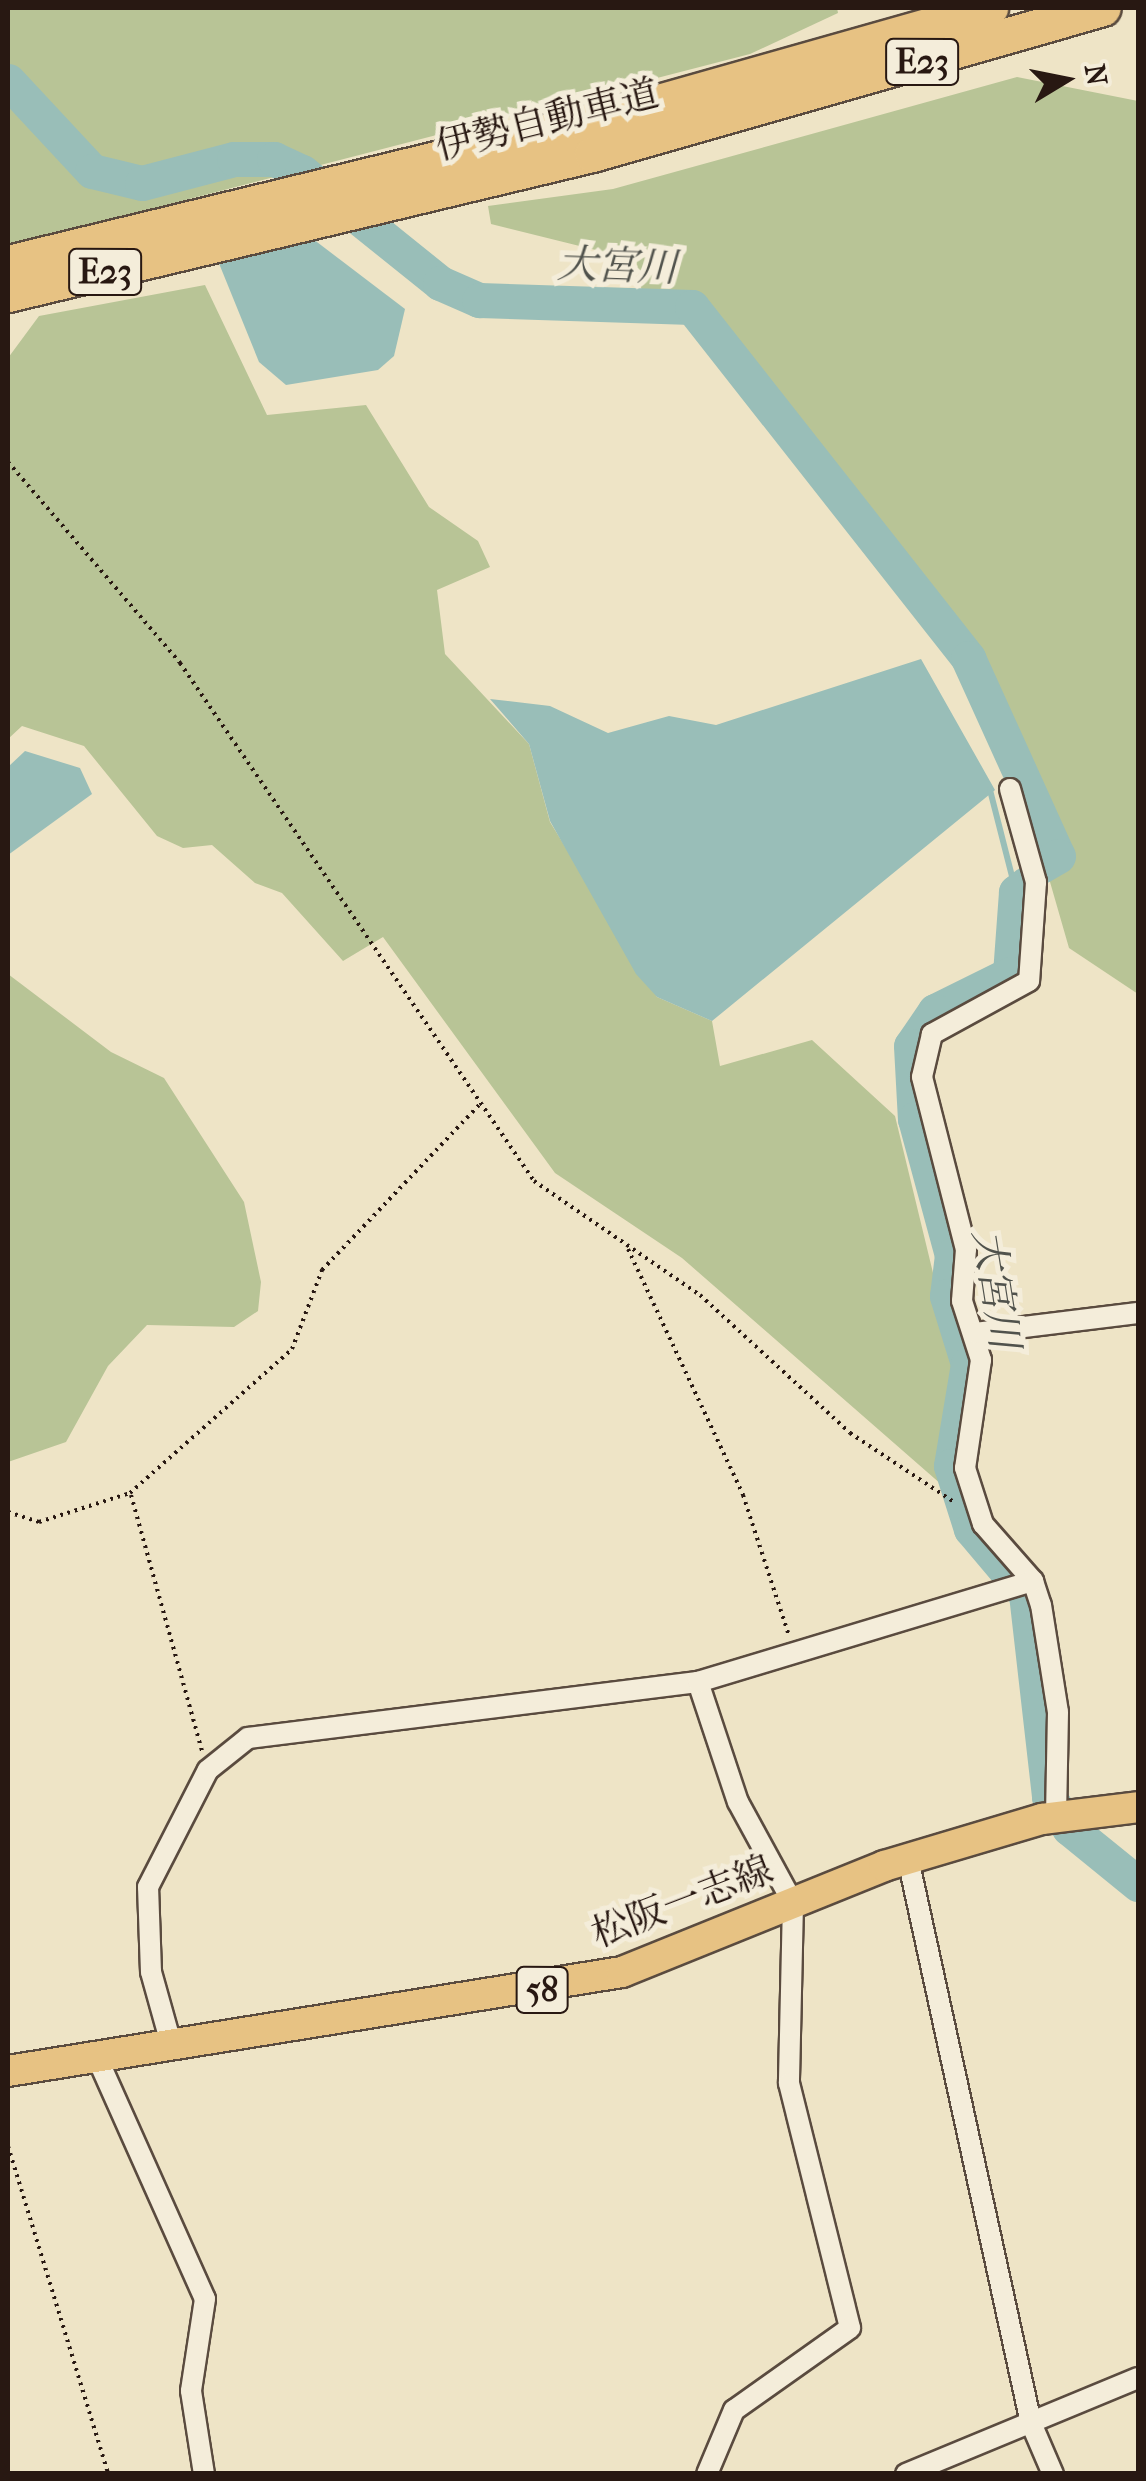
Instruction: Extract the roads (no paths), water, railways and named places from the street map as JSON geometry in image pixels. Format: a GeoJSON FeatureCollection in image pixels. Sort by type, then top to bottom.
{"type":"FeatureCollection","features":[{"type":"Feature","properties":{"kind":"highway","name":"伊勢自動車道"},"geometry":{"type":"LineString","coordinates":[[736,99],[990,8]]}},
{"type":"Feature","properties":{"kind":"highway","name":"伊勢自動車道"},"geometry":{"type":"LineString","coordinates":[[8,294],[199,233],[1103,8]]}},
{"type":"Feature","properties":{"kind":"highway","name":"伊勢自動車道"},"geometry":{"type":"LineString","coordinates":[[8,263],[199,233]]}},
{"type":"Feature","properties":{"kind":"main road","name":"松阪一志線"},"geometry":{"type":"LineString","coordinates":[[8,2071],[170,2040],[536,1992],[622,1972],[908,1858],[1060,1812],[1138,1807]]}},
{"type":"Feature","properties":{"kind":"street"},"geometry":{"type":"LineString","coordinates":[[1010,789],[1036,882],[1029,981],[932,1034],[923,1064],[933,1142],[966,1248],[962,1301],[974,1333],[981,1372],[963,1446],[967,1504],[1026,1583],[1058,1712],[1060,1812]]}},
{"type":"Feature","properties":{"kind":"street"},"geometry":{"type":"LineString","coordinates":[[974,1333],[1138,1313]]}},
{"type":"Feature","properties":{"kind":"street"},"geometry":{"type":"LineString","coordinates":[[170,2040],[151,1972],[148,1887],[208,1770],[248,1738],[698,1682],[792,1647],[1026,1583]]}},
{"type":"Feature","properties":{"kind":"street"},"geometry":{"type":"LineString","coordinates":[[698,1682],[738,1802],[793,1903],[790,2083],[850,2328],[734,2410],[707,2474]]}},
{"type":"Feature","properties":{"kind":"street"},"geometry":{"type":"LineString","coordinates":[[908,1858],[1032,2423],[1053,2474]]}},
{"type":"Feature","properties":{"kind":"street"},"geometry":{"type":"LineString","coordinates":[[95,2053],[205,2298],[192,2391],[204,2474]]}},
{"type":"Feature","properties":{"kind":"street"},"geometry":{"type":"LineString","coordinates":[[906,2474],[1138,2378]]}},
{"type":"Feature","properties":{"kind":"water"},"geometry":{"type":"Polygon","coordinates":[[[313,239],[405,309],[394,356],[378,370],[286,385],[259,362],[218,261],[313,239]]]}},
{"type":"Feature","properties":{"kind":"water"},"geometry":{"type":"Polygon","coordinates":[[[921,659],[995,790],[712,1021],[657,997],[636,974],[550,821],[529,744],[490,699],[550,706],[608,733],[669,716],[716,725],[921,659]]]}},
{"type":"Feature","properties":{"kind":"water"},"geometry":{"type":"Polygon","coordinates":[[[25,751],[80,768],[92,794],[8,855],[8,767],[25,751]]]}},
{"type":"Feature","properties":{"kind":"waterway","name":"大宮川"},"geometry":{"type":"LineString","coordinates":[[8,81],[92,171],[142,183],[234,159],[274,159],[302,172],[440,283],[479,300],[692,307],[968,658],[1058,856],[1041,866]]}},
{"type":"Feature","properties":{"kind":"waterway"},"geometry":{"type":"LineString","coordinates":[[990,790],[1016,892]]}},
{"type":"Feature","properties":{"kind":"waterway","name":"大宮川"},"geometry":{"type":"LineString","coordinates":[[1026,884],[1016,892],[1010,974],[935,1011],[911,1046],[915,1119],[952,1255],[947,1296],[968,1364],[951,1466],[971,1529],[1026,1594],[1049,1797],[1069,1828],[1138,1884]]}}]}
